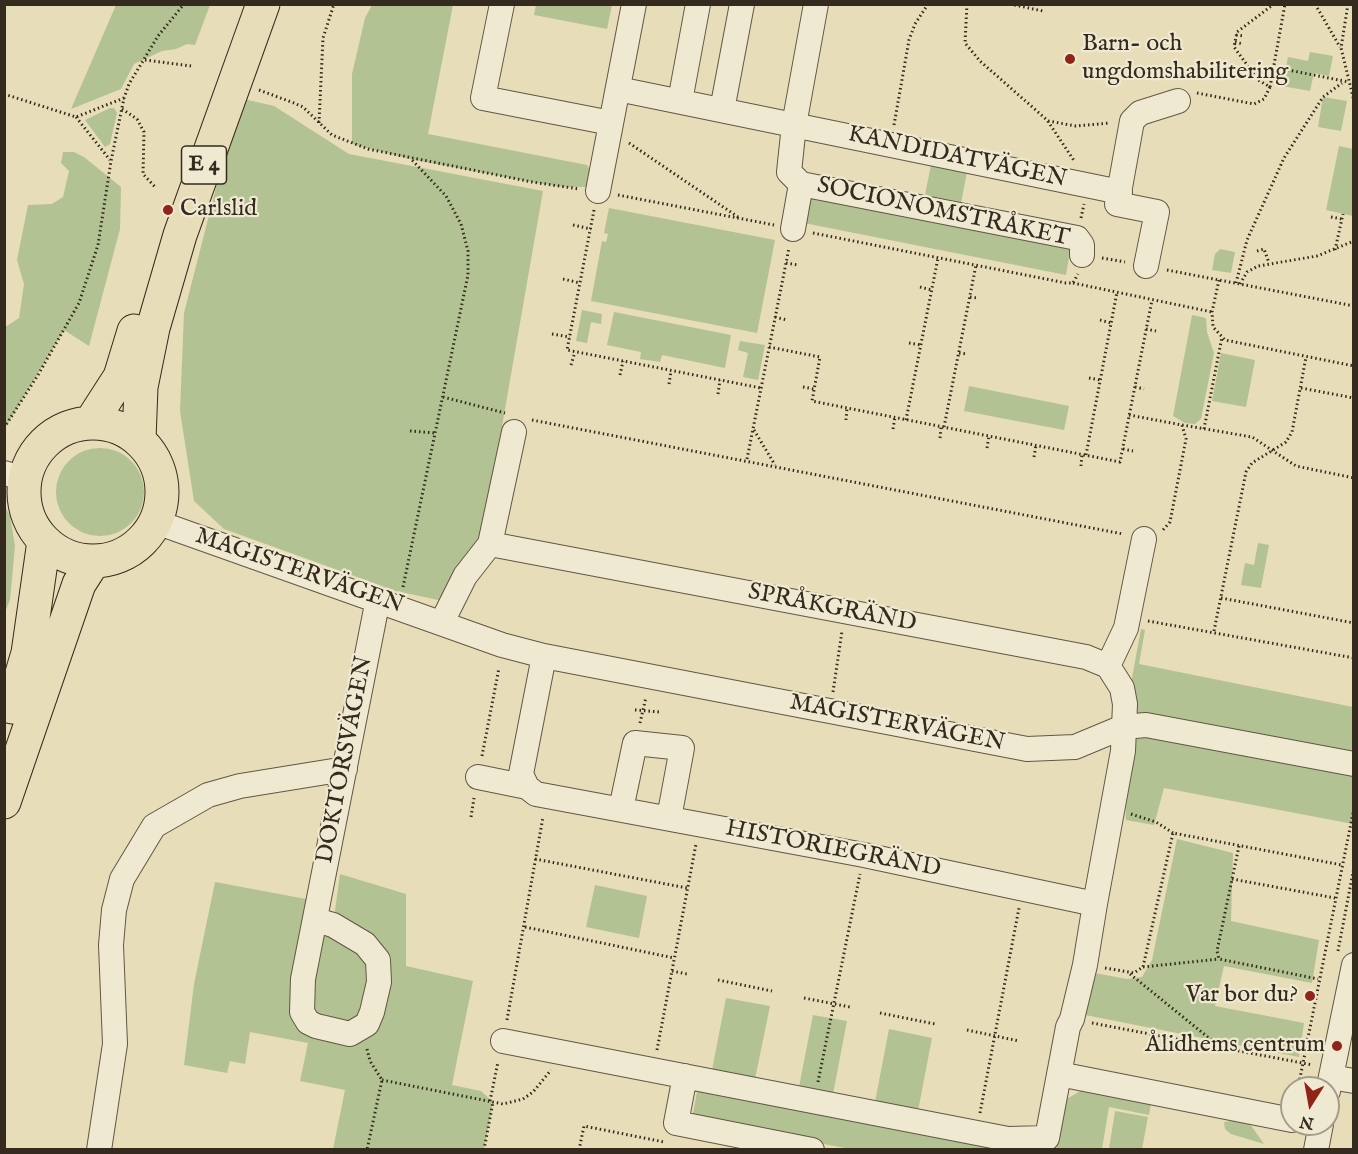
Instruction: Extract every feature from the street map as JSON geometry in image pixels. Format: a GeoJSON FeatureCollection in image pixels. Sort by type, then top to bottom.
{"type":"FeatureCollection","features":[{"type":"Feature","properties":{"kind":"highway","name":"E 4"},"geometry":{"type":"LineString","coordinates":[[91,422],[120,377],[192,131],[242,4]]}},
{"type":"Feature","properties":{"kind":"highway","name":"E 4"},"geometry":{"type":"LineString","coordinates":[[139,440],[141,387],[153,328],[224,108],[263,4]]}},
{"type":"Feature","properties":{"kind":"highway"},"geometry":{"type":"LineString","coordinates":[[91,422],[114,425],[139,440],[151,452],[159,468],[163,488],[156,522],[141,541],[126,553],[93,561],[68,556],[44,541],[34,528],[26,510],[23,488],[15,476],[44,442],[66,428],[91,422]]}},
{"type":"Feature","properties":{"kind":"highway"},"geometry":{"type":"LineString","coordinates":[[4,734],[28,653],[44,541]]}},
{"type":"Feature","properties":{"kind":"highway"},"geometry":{"type":"LineString","coordinates":[[4,802],[79,584],[93,561]]}},
{"type":"Feature","properties":{"kind":"street"},"geometry":{"type":"LineString","coordinates":[[502,4],[483,98],[611,127]]}},
{"type":"Feature","properties":{"kind":"street"},"geometry":{"type":"LineString","coordinates":[[598,191],[634,4]]}},
{"type":"Feature","properties":{"kind":"street"},"geometry":{"type":"LineString","coordinates":[[680,101],[698,4]]}},
{"type":"Feature","properties":{"kind":"street"},"geometry":{"type":"LineString","coordinates":[[722,110],[742,4]]}},
{"type":"Feature","properties":{"kind":"street"},"geometry":{"type":"LineString","coordinates":[[801,184],[789,172],[794,125],[816,4]]}},
{"type":"Feature","properties":{"kind":"street","name":"KANDIDATVÄGEN"},"geometry":{"type":"LineString","coordinates":[[618,89],[1120,192]]}},
{"type":"Feature","properties":{"kind":"street"},"geometry":{"type":"LineString","coordinates":[[1146,266],[1157,212],[1117,204],[1132,121],[1140,113],[1178,101]]}},
{"type":"Feature","properties":{"kind":"street","name":"SOCIONOMSTRÅKET"},"geometry":{"type":"LineString","coordinates":[[793,229],[801,184],[1080,246]]}},
{"type":"Feature","properties":{"kind":"street"},"geometry":{"type":"LineString","coordinates":[[442,622],[465,576],[490,544],[515,428]]}},
{"type":"Feature","properties":{"kind":"street","name":"MAGISTERVÄGEN"},"geometry":{"type":"LineString","coordinates":[[156,522],[502,645],[544,657],[1028,750],[1075,747],[1123,727],[1163,727],[1353,764]]}},
{"type":"Feature","properties":{"kind":"street"},"geometry":{"type":"LineString","coordinates":[[503,1041],[1008,1139],[1047,1138],[1068,1027],[1085,965],[1123,751],[1122,688],[1108,666],[1126,628],[1144,538]]}},
{"type":"Feature","properties":{"kind":"street","name":"SPRÅKGRÄND"},"geometry":{"type":"LineString","coordinates":[[490,544],[1086,657],[1108,666]]}},
{"type":"Feature","properties":{"kind":"street","name":"DOKTORSVÄGEN"},"geometry":{"type":"LineString","coordinates":[[359,1030],[350,1034],[308,1022],[302,1012],[303,980],[345,769],[387,603]]}},
{"type":"Feature","properties":{"kind":"street"},"geometry":{"type":"LineString","coordinates":[[537,792],[521,774],[544,657]]}},
{"type":"Feature","properties":{"kind":"street"},"geometry":{"type":"LineString","coordinates":[[621,809],[635,743],[682,748],[669,818]]}},
{"type":"Feature","properties":{"kind":"street"},"geometry":{"type":"LineString","coordinates":[[99,1149],[115,1044],[111,945],[114,910],[122,879],[154,826],[208,795],[240,786],[345,769]]}},
{"type":"Feature","properties":{"kind":"street","name":"HISTORIEGRÄND"},"geometry":{"type":"LineString","coordinates":[[478,777],[537,792],[864,855],[1095,904]]}},
{"type":"Feature","properties":{"kind":"street"},"geometry":{"type":"LineString","coordinates":[[316,920],[333,925],[365,944],[374,952],[378,960],[379,982],[372,1012],[367,1024],[359,1030]]}},
{"type":"Feature","properties":{"kind":"street"},"geometry":{"type":"LineString","coordinates":[[1333,1076],[1353,965]]}},
{"type":"Feature","properties":{"kind":"street"},"geometry":{"type":"LineString","coordinates":[[1059,1074],[1280,1118]]}},
{"type":"Feature","properties":{"kind":"street"},"geometry":{"type":"LineString","coordinates":[[685,1076],[674,1133],[812,1149]]}},
{"type":"Feature","properties":{"kind":"path"},"geometry":{"type":"LineString","coordinates":[[5,428],[79,303],[98,245],[111,160],[124,98],[129,84],[158,36],[184,4]]}},
{"type":"Feature","properties":{"kind":"path"},"geometry":{"type":"LineString","coordinates":[[319,125],[323,38],[334,4]]}},
{"type":"Feature","properties":{"kind":"path"},"geometry":{"type":"LineString","coordinates":[[890,144],[909,40],[915,24],[928,4]]}},
{"type":"Feature","properties":{"kind":"path"},"geometry":{"type":"LineString","coordinates":[[967,4],[965,43],[980,61],[1047,120],[1087,185],[1073,283]]}},
{"type":"Feature","properties":{"kind":"path"},"geometry":{"type":"LineString","coordinates":[[1010,4],[1043,11]]}},
{"type":"Feature","properties":{"kind":"path"},"geometry":{"type":"LineString","coordinates":[[1270,87],[1258,80],[1234,47],[1236,35],[1274,4]]}},
{"type":"Feature","properties":{"kind":"path"},"geometry":{"type":"LineString","coordinates":[[1178,101],[1186,93],[1199,93],[1254,104],[1264,99],[1270,87],[1285,4]]}},
{"type":"Feature","properties":{"kind":"path"},"geometry":{"type":"LineString","coordinates":[[1315,4],[1341,48],[1353,101]]}},
{"type":"Feature","properties":{"kind":"path"},"geometry":{"type":"LineString","coordinates":[[1341,48],[1348,4]]}},
{"type":"Feature","properties":{"kind":"path"},"geometry":{"type":"LineString","coordinates":[[1236,35],[1244,36]]}},
{"type":"Feature","properties":{"kind":"path"},"geometry":{"type":"LineString","coordinates":[[1235,42],[1243,44]]}},
{"type":"Feature","properties":{"kind":"path"},"geometry":{"type":"LineString","coordinates":[[145,60],[191,66]]}},
{"type":"Feature","properties":{"kind":"path"},"geometry":{"type":"LineString","coordinates":[[1283,69],[1349,82]]}},
{"type":"Feature","properties":{"kind":"path"},"geometry":{"type":"LineString","coordinates":[[1238,283],[1247,240],[1284,158],[1323,97],[1342,82]]}},
{"type":"Feature","properties":{"kind":"path"},"geometry":{"type":"LineString","coordinates":[[255,88],[303,108],[332,135],[352,144],[410,159],[740,218],[1212,312]]}},
{"type":"Feature","properties":{"kind":"path"},"geometry":{"type":"LineString","coordinates":[[4,94],[76,117],[111,160]]}},
{"type":"Feature","properties":{"kind":"path"},"geometry":{"type":"LineString","coordinates":[[76,117],[124,98]]}},
{"type":"Feature","properties":{"kind":"path"},"geometry":{"type":"LineString","coordinates":[[122,109],[137,119],[144,132],[142,168],[147,179],[156,188]]}},
{"type":"Feature","properties":{"kind":"path"},"geometry":{"type":"LineString","coordinates":[[1047,120],[1076,126],[1132,121]]}},
{"type":"Feature","properties":{"kind":"path"},"geometry":{"type":"LineString","coordinates":[[611,127],[740,218]]}},
{"type":"Feature","properties":{"kind":"path"},"geometry":{"type":"LineString","coordinates":[[387,603],[402,592],[468,275],[468,251],[461,224],[447,196],[410,159]]}},
{"type":"Feature","properties":{"kind":"path"},"geometry":{"type":"LineString","coordinates":[[598,191],[567,350],[761,388]]}},
{"type":"Feature","properties":{"kind":"path"},"geometry":{"type":"LineString","coordinates":[[1335,250],[1343,213]]}},
{"type":"Feature","properties":{"kind":"path"},"geometry":{"type":"LineString","coordinates":[[1331,217],[1342,219]]}},
{"type":"Feature","properties":{"kind":"path"},"geometry":{"type":"LineString","coordinates":[[573,225],[591,229]]}},
{"type":"Feature","properties":{"kind":"path"},"geometry":{"type":"LineString","coordinates":[[747,460],[793,229]]}},
{"type":"Feature","properties":{"kind":"path"},"geometry":{"type":"LineString","coordinates":[[1238,283],[1247,272],[1269,263],[1300,260],[1353,242]]}},
{"type":"Feature","properties":{"kind":"path"},"geometry":{"type":"LineString","coordinates":[[1080,246],[1146,266],[1353,306]]}},
{"type":"Feature","properties":{"kind":"path"},"geometry":{"type":"LineString","coordinates":[[1257,251],[1264,249],[1269,263]]}},
{"type":"Feature","properties":{"kind":"path"},"geometry":{"type":"LineString","coordinates":[[906,420],[938,258]]}},
{"type":"Feature","properties":{"kind":"path"},"geometry":{"type":"LineString","coordinates":[[786,263],[798,265]]}},
{"type":"Feature","properties":{"kind":"path"},"geometry":{"type":"LineString","coordinates":[[940,438],[976,265]]}},
{"type":"Feature","properties":{"kind":"path"},"geometry":{"type":"LineString","coordinates":[[563,279],[580,283]]}},
{"type":"Feature","properties":{"kind":"path"},"geometry":{"type":"LineString","coordinates":[[1220,280],[1212,312],[1213,327],[1222,338],[1353,366]]}},
{"type":"Feature","properties":{"kind":"path"},"geometry":{"type":"LineString","coordinates":[[920,287],[932,290]]}},
{"type":"Feature","properties":{"kind":"path"},"geometry":{"type":"LineString","coordinates":[[1081,466],[1117,292]]}},
{"type":"Feature","properties":{"kind":"path"},"geometry":{"type":"LineString","coordinates":[[970,297],[977,298]]}},
{"type":"Feature","properties":{"kind":"path"},"geometry":{"type":"LineString","coordinates":[[769,347],[820,357],[812,401],[1120,462],[1152,300]]}},
{"type":"Feature","properties":{"kind":"path"},"geometry":{"type":"LineString","coordinates":[[775,317],[787,320]]}},
{"type":"Feature","properties":{"kind":"path"},"geometry":{"type":"LineString","coordinates":[[1100,320],[1111,323]]}},
{"type":"Feature","properties":{"kind":"path"},"geometry":{"type":"LineString","coordinates":[[1146,329],[1156,331]]}},
{"type":"Feature","properties":{"kind":"path"},"geometry":{"type":"LineString","coordinates":[[552,334],[570,337]]}},
{"type":"Feature","properties":{"kind":"path"},"geometry":{"type":"LineString","coordinates":[[1204,429],[1222,338]]}},
{"type":"Feature","properties":{"kind":"path"},"geometry":{"type":"LineString","coordinates":[[909,343],[921,345]]}},
{"type":"Feature","properties":{"kind":"path"},"geometry":{"type":"LineString","coordinates":[[571,366],[574,352]]}},
{"type":"Feature","properties":{"kind":"path"},"geometry":{"type":"LineString","coordinates":[[959,353],[966,354]]}},
{"type":"Feature","properties":{"kind":"path"},"geometry":{"type":"LineString","coordinates":[[1214,631],[1246,472],[1252,463],[1286,442],[1292,432],[1306,357]]}},
{"type":"Feature","properties":{"kind":"path"},"geometry":{"type":"LineString","coordinates":[[620,375],[623,361]]}},
{"type":"Feature","properties":{"kind":"path"},"geometry":{"type":"LineString","coordinates":[[669,384],[671,371]]}},
{"type":"Feature","properties":{"kind":"path"},"geometry":{"type":"LineString","coordinates":[[1089,378],[1100,380]]}},
{"type":"Feature","properties":{"kind":"path"},"geometry":{"type":"LineString","coordinates":[[717,394],[720,380]]}},
{"type":"Feature","properties":{"kind":"path"},"geometry":{"type":"LineString","coordinates":[[803,387],[814,389]]}},
{"type":"Feature","properties":{"kind":"path"},"geometry":{"type":"LineString","coordinates":[[1135,387],[1144,389]]}},
{"type":"Feature","properties":{"kind":"path"},"geometry":{"type":"LineString","coordinates":[[1301,388],[1353,398]]}},
{"type":"Feature","properties":{"kind":"path"},"geometry":{"type":"LineString","coordinates":[[442,397],[506,414],[515,428],[530,419],[1144,538],[1160,534],[1170,522],[1186,439],[1182,425]]}},
{"type":"Feature","properties":{"kind":"path"},"geometry":{"type":"LineString","coordinates":[[846,420],[847,408]]}},
{"type":"Feature","properties":{"kind":"path"},"geometry":{"type":"LineString","coordinates":[[1129,415],[1252,437],[1285,461],[1296,466],[1353,478]]}},
{"type":"Feature","properties":{"kind":"path"},"geometry":{"type":"LineString","coordinates":[[893,429],[895,417]]}},
{"type":"Feature","properties":{"kind":"path"},"geometry":{"type":"LineString","coordinates":[[753,428],[775,466]]}},
{"type":"Feature","properties":{"kind":"path"},"geometry":{"type":"LineString","coordinates":[[410,431],[435,433]]}},
{"type":"Feature","properties":{"kind":"path"},"geometry":{"type":"LineString","coordinates":[[987,448],[990,436]]}},
{"type":"Feature","properties":{"kind":"path"},"geometry":{"type":"LineString","coordinates":[[1034,457],[1036,445]]}},
{"type":"Feature","properties":{"kind":"path"},"geometry":{"type":"LineString","coordinates":[[1123,449],[1132,451]]}},
{"type":"Feature","properties":{"kind":"path"},"geometry":{"type":"LineString","coordinates":[[1221,598],[1353,623]]}},
{"type":"Feature","properties":{"kind":"path"},"geometry":{"type":"LineString","coordinates":[[831,712],[838,643],[849,612]]}},
{"type":"Feature","properties":{"kind":"path"},"geometry":{"type":"LineString","coordinates":[[1128,618],[1214,631],[1353,658]]}},
{"type":"Feature","properties":{"kind":"path"},"geometry":{"type":"LineString","coordinates":[[471,817],[499,668]]}},
{"type":"Feature","properties":{"kind":"path"},"geometry":{"type":"LineString","coordinates":[[635,710],[660,712]]}},
{"type":"Feature","properties":{"kind":"path"},"geometry":{"type":"LineString","coordinates":[[484,1149],[525,927],[535,859],[537,792]]}},
{"type":"Feature","properties":{"kind":"path"},"geometry":{"type":"LineString","coordinates":[[1300,1076],[1353,808]]}},
{"type":"Feature","properties":{"kind":"path"},"geometry":{"type":"LineString","coordinates":[[1112,810],[1148,818],[1173,833],[1342,866]]}},
{"type":"Feature","properties":{"kind":"path"},"geometry":{"type":"LineString","coordinates":[[653,1069],[700,823]]}},
{"type":"Feature","properties":{"kind":"path"},"geometry":{"type":"LineString","coordinates":[[1143,968],[1173,833]]}},
{"type":"Feature","properties":{"kind":"path"},"geometry":{"type":"LineString","coordinates":[[1219,959],[1217,951],[1239,846]]}},
{"type":"Feature","properties":{"kind":"path"},"geometry":{"type":"LineString","coordinates":[[814,1101],[864,855]]}},
{"type":"Feature","properties":{"kind":"path"},"geometry":{"type":"LineString","coordinates":[[535,859],[687,888]]}},
{"type":"Feature","properties":{"kind":"path"},"geometry":{"type":"LineString","coordinates":[[1233,879],[1335,898]]}},
{"type":"Feature","properties":{"kind":"path"},"geometry":{"type":"LineString","coordinates":[[976,1133],[1022,889]]}},
{"type":"Feature","properties":{"kind":"path"},"geometry":{"type":"LineString","coordinates":[[525,927],[674,958]]}},
{"type":"Feature","properties":{"kind":"path"},"geometry":{"type":"LineString","coordinates":[[1128,973],[1143,968],[1219,959],[1318,979]]}},
{"type":"Feature","properties":{"kind":"path"},"geometry":{"type":"LineString","coordinates":[[1085,965],[1128,973],[1221,1047]]}},
{"type":"Feature","properties":{"kind":"path"},"geometry":{"type":"LineString","coordinates":[[672,971],[687,974]]}},
{"type":"Feature","properties":{"kind":"path"},"geometry":{"type":"LineString","coordinates":[[718,980],[772,991]]}},
{"type":"Feature","properties":{"kind":"path"},"geometry":{"type":"LineString","coordinates":[[804,998],[850,1007]]}},
{"type":"Feature","properties":{"kind":"path"},"geometry":{"type":"LineString","coordinates":[[880,1013],[935,1024]]}},
{"type":"Feature","properties":{"kind":"path"},"geometry":{"type":"LineString","coordinates":[[1072,1019],[1303,1063],[1327,1076]]}},
{"type":"Feature","properties":{"kind":"path"},"geometry":{"type":"LineString","coordinates":[[359,1030],[370,1061],[382,1080],[367,1149]]}},
{"type":"Feature","properties":{"kind":"path"},"geometry":{"type":"LineString","coordinates":[[966,1030],[1019,1041]]}},
{"type":"Feature","properties":{"kind":"path"},"geometry":{"type":"LineString","coordinates":[[382,1080],[512,1104],[533,1092],[565,1053]]}},
{"type":"Feature","properties":{"kind":"path"},"geometry":{"type":"LineString","coordinates":[[579,1149],[584,1126],[674,1133]]}},
{"type":"Feature","properties":{"kind":"green space"},"geometry":{"type":"Polygon","coordinates":[[[536,4],[612,5],[607,29],[534,15],[536,4]]]}},
{"type":"Feature","properties":{"kind":"green space"},"geometry":{"type":"Polygon","coordinates":[[[116,5],[210,5],[195,45],[187,44],[176,49],[162,51],[134,64],[121,89],[71,109],[116,5]]]}},
{"type":"Feature","properties":{"kind":"green space"},"geometry":{"type":"Polygon","coordinates":[[[372,5],[453,5],[428,134],[587,165],[594,176],[593,187],[563,187],[532,182],[410,159],[352,144],[352,74],[365,18],[372,5]]]}},
{"type":"Feature","properties":{"kind":"green space"},"geometry":{"type":"Polygon","coordinates":[[[1310,52],[1333,56],[1329,76],[1314,73],[1310,91],[1282,86],[1288,57],[1308,61],[1310,52]]]}},
{"type":"Feature","properties":{"kind":"green space"},"geometry":{"type":"Polygon","coordinates":[[[1323,97],[1347,101],[1341,131],[1318,127],[1323,97]]]}},
{"type":"Feature","properties":{"kind":"green space"},"geometry":{"type":"Polygon","coordinates":[[[239,98],[274,106],[349,154],[543,191],[482,541],[443,601],[396,591],[224,529],[194,501],[180,411],[184,313],[239,98]]]}},
{"type":"Feature","properties":{"kind":"green space"},"geometry":{"type":"Polygon","coordinates":[[[114,108],[117,113],[110,144],[105,147],[85,120],[114,108]]]}},
{"type":"Feature","properties":{"kind":"green space"},"geometry":{"type":"Polygon","coordinates":[[[1339,146],[1353,149],[1353,216],[1326,210],[1339,146]]]}},
{"type":"Feature","properties":{"kind":"green space"},"geometry":{"type":"Polygon","coordinates":[[[63,152],[74,152],[84,157],[121,187],[120,229],[89,346],[64,330],[5,428],[5,327],[19,318],[24,284],[17,260],[28,205],[52,204],[63,197],[69,171],[61,163],[63,152]]]}},
{"type":"Feature","properties":{"kind":"green space"},"geometry":{"type":"Polygon","coordinates":[[[932,160],[968,167],[960,208],[924,200],[932,160]]]}},
{"type":"Feature","properties":{"kind":"green space"},"geometry":{"type":"Polygon","coordinates":[[[809,192],[1071,245],[1066,275],[804,223],[809,192]]]}},
{"type":"Feature","properties":{"kind":"green space"},"geometry":{"type":"Polygon","coordinates":[[[609,208],[775,240],[757,333],[591,301],[602,241],[606,242],[608,234],[604,233],[609,208]]]}},
{"type":"Feature","properties":{"kind":"green space"},"geometry":{"type":"Polygon","coordinates":[[[1220,249],[1235,252],[1231,273],[1212,270],[1215,254],[1220,249]]]}},
{"type":"Feature","properties":{"kind":"green space"},"geometry":{"type":"Polygon","coordinates":[[[582,310],[602,314],[601,324],[591,322],[587,343],[576,341],[582,310]]]}},
{"type":"Feature","properties":{"kind":"green space"},"geometry":{"type":"Polygon","coordinates":[[[614,312],[731,335],[725,368],[662,355],[660,362],[640,359],[641,352],[607,345],[614,312]]]}},
{"type":"Feature","properties":{"kind":"green space"},"geometry":{"type":"Polygon","coordinates":[[[1192,315],[1206,318],[1207,332],[1214,353],[1201,419],[1195,424],[1185,423],[1173,416],[1192,315]]]}},
{"type":"Feature","properties":{"kind":"green space"},"geometry":{"type":"Polygon","coordinates":[[[740,341],[765,345],[758,380],[743,377],[748,353],[738,350],[740,341]]]}},
{"type":"Feature","properties":{"kind":"green space"},"geometry":{"type":"Polygon","coordinates":[[[1221,353],[1255,360],[1246,407],[1212,401],[1221,353]]]}},
{"type":"Feature","properties":{"kind":"green space"},"geometry":{"type":"Polygon","coordinates":[[[969,386],[1069,406],[1064,430],[964,411],[969,386]]]}},
{"type":"Feature","properties":{"kind":"green space"},"geometry":{"type":"Polygon","coordinates":[[[91,448],[109,448],[125,455],[137,467],[144,483],[144,501],[137,517],[125,529],[109,536],[91,536],[75,529],[63,517],[56,501],[56,483],[63,467],[75,455],[91,448]]]}},
{"type":"Feature","properties":{"kind":"green space"},"geometry":{"type":"Polygon","coordinates":[[[5,506],[10,516],[15,546],[10,600],[5,612],[5,506]]]}},
{"type":"Feature","properties":{"kind":"green space"},"geometry":{"type":"Polygon","coordinates":[[[1258,543],[1269,545],[1261,588],[1241,585],[1245,563],[1254,565],[1258,543]]]}},
{"type":"Feature","properties":{"kind":"green space"},"geometry":{"type":"Polygon","coordinates":[[[1141,629],[1145,630],[1139,664],[1353,707],[1353,824],[1164,788],[1154,825],[1126,820],[1123,727],[1141,629]]]}},
{"type":"Feature","properties":{"kind":"green space"},"geometry":{"type":"Polygon","coordinates":[[[1177,839],[1233,853],[1231,921],[1319,940],[1312,983],[1224,966],[1215,1006],[1304,1023],[1299,1057],[1080,1014],[1089,972],[1127,979],[1142,977],[1152,960],[1177,839]]]}},
{"type":"Feature","properties":{"kind":"green space"},"geometry":{"type":"Polygon","coordinates":[[[340,874],[406,894],[406,966],[473,981],[452,1085],[481,1091],[493,1102],[484,1149],[333,1149],[345,1090],[300,1081],[308,1043],[250,1032],[245,1064],[230,1061],[227,1073],[184,1065],[194,984],[215,882],[306,899],[316,920],[333,925],[340,874]]]}},
{"type":"Feature","properties":{"kind":"green space"},"geometry":{"type":"Polygon","coordinates":[[[595,885],[647,896],[639,938],[586,927],[595,885]]]}},
{"type":"Feature","properties":{"kind":"green space"},"geometry":{"type":"Polygon","coordinates":[[[726,998],[770,1006],[755,1079],[712,1070],[726,998]]]}},
{"type":"Feature","properties":{"kind":"green space"},"geometry":{"type":"Polygon","coordinates":[[[813,1015],[847,1021],[833,1094],[799,1087],[813,1015]]]}},
{"type":"Feature","properties":{"kind":"green space"},"geometry":{"type":"Polygon","coordinates":[[[889,1029],[932,1038],[918,1111],[875,1102],[889,1029]]]}},
{"type":"Feature","properties":{"kind":"green space"},"geometry":{"type":"Polygon","coordinates":[[[698,1086],[1006,1150],[850,1149],[692,1119],[698,1086]]]}},
{"type":"Feature","properties":{"kind":"green space"},"geometry":{"type":"Polygon","coordinates":[[[1082,1090],[1151,1104],[1149,1115],[1109,1107],[1102,1149],[1056,1150],[1065,1100],[1082,1090]]]}},
{"type":"Feature","properties":{"kind":"green space"},"geometry":{"type":"Polygon","coordinates":[[[1115,1111],[1148,1117],[1142,1149],[1109,1149],[1115,1111]]]}},
{"type":"Feature","properties":{"kind":"green space"},"geometry":{"type":"Polygon","coordinates":[[[1248,1121],[1264,1144],[1231,1134],[1225,1129],[1224,1122],[1248,1121]]]}},
{"type":"Feature","properties":{"kind":"place","name":"Barn- och ungdomshabilitering"},"geometry":{"type":"Point","coordinates":[1070,59]}},
{"type":"Feature","properties":{"kind":"place","name":"Carlslid"},"geometry":{"type":"Point","coordinates":[168,210]}},
{"type":"Feature","properties":{"kind":"place","name":"Var bor du?"},"geometry":{"type":"Point","coordinates":[1310,996]}},
{"type":"Feature","properties":{"kind":"place","name":"Ålidhems centrum"},"geometry":{"type":"Point","coordinates":[1337,1046]}}]}
